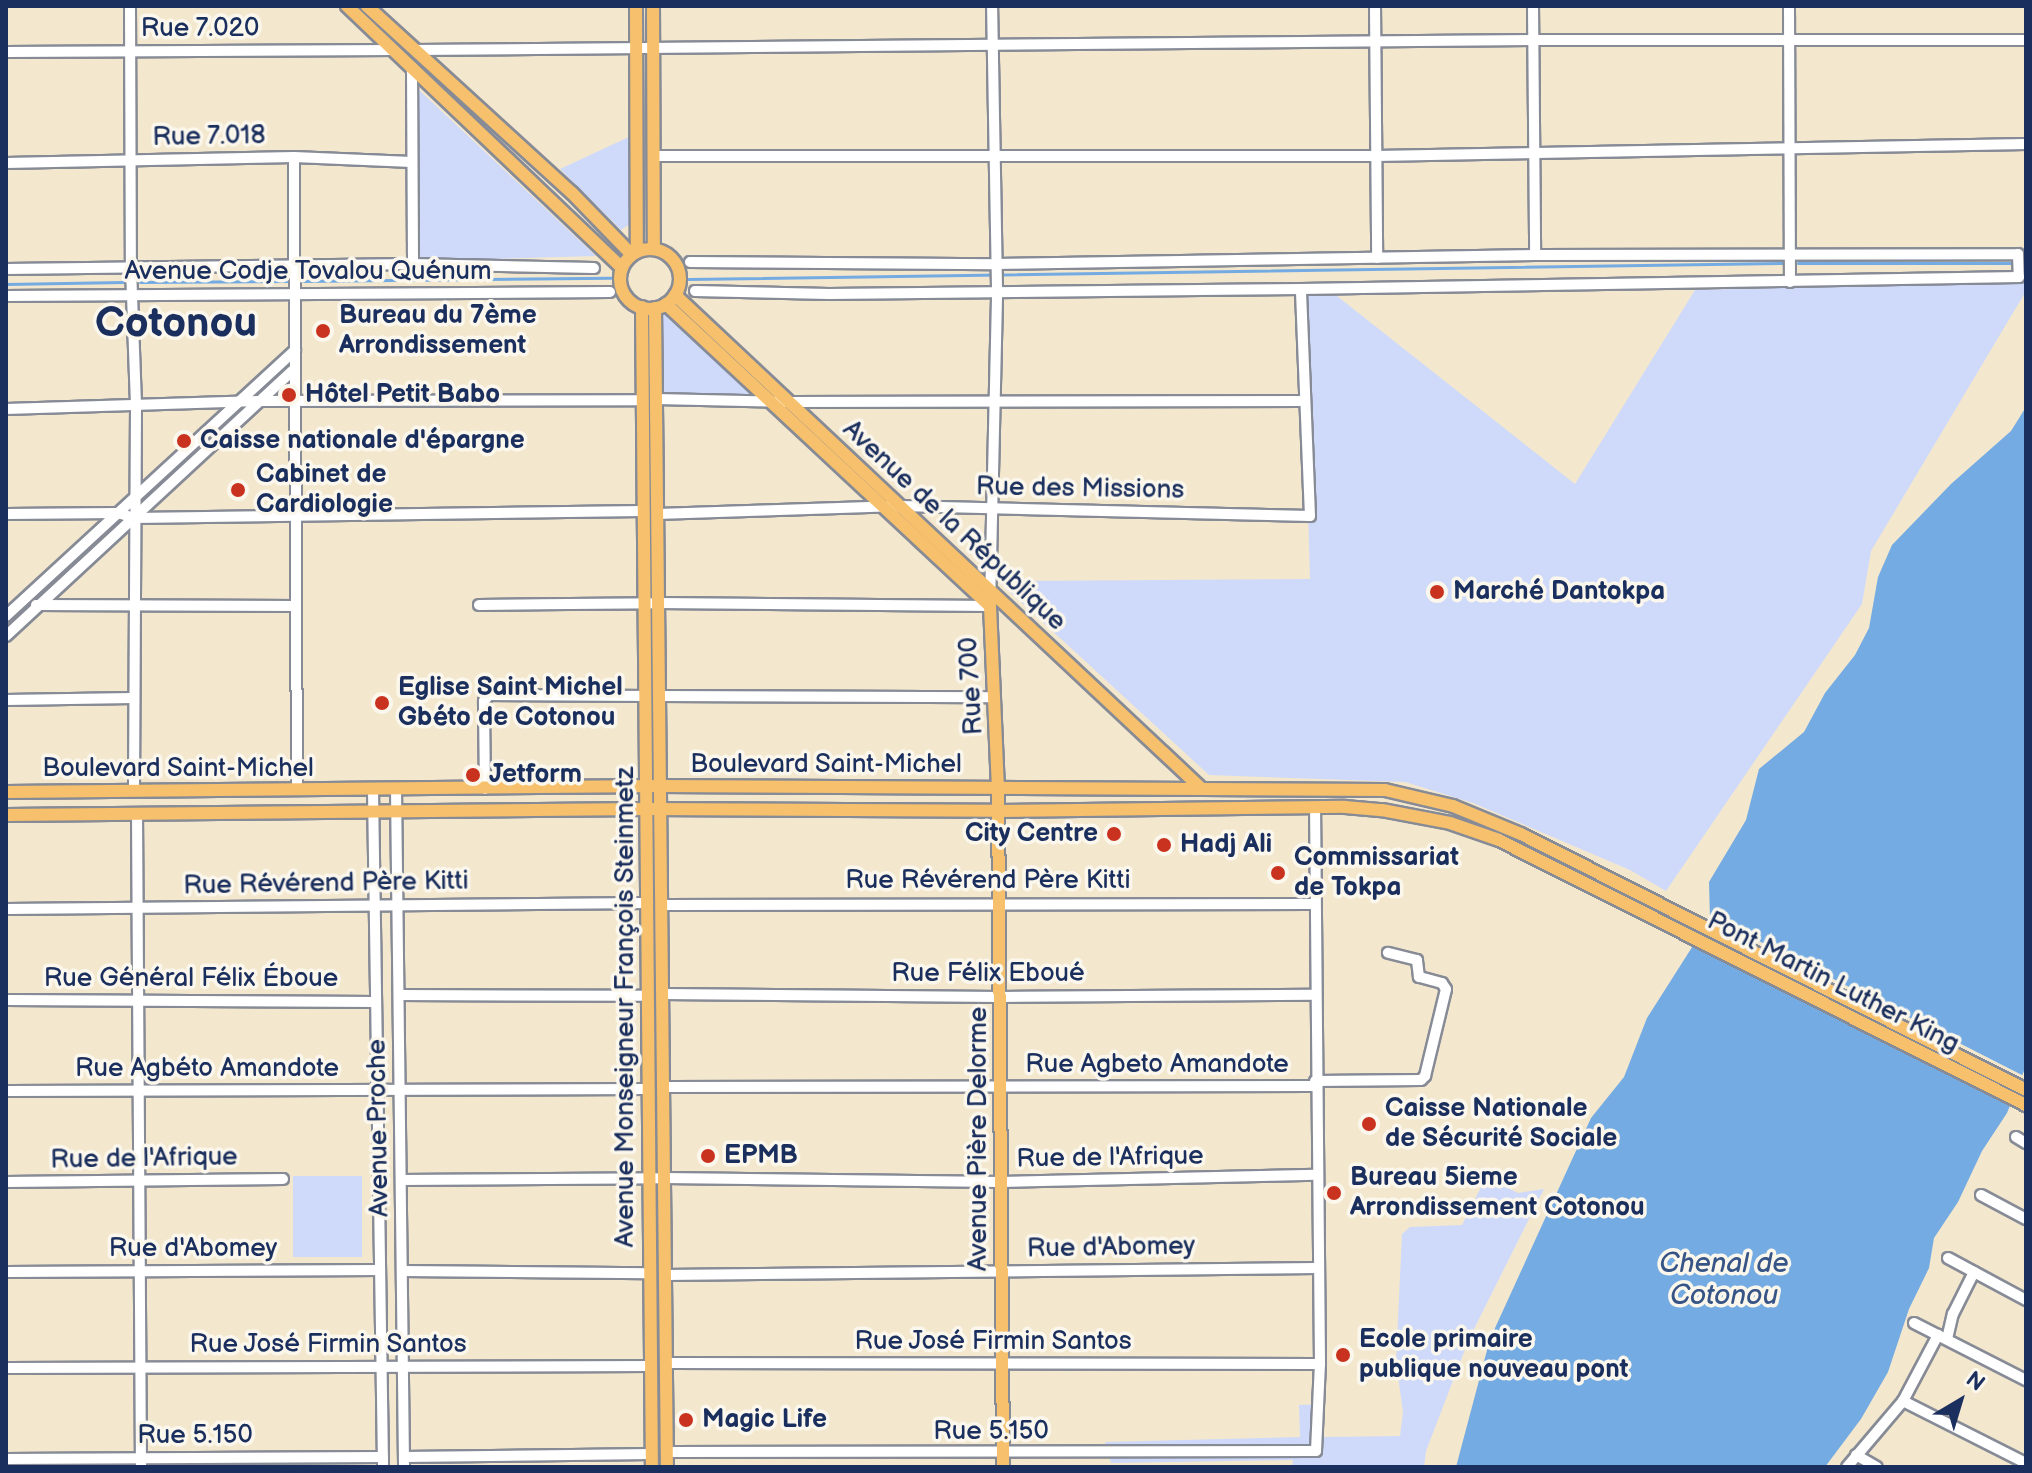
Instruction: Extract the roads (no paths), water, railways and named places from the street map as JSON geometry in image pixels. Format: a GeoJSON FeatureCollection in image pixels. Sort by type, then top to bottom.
{"type":"FeatureCollection","features":[{"type":"Feature","properties":{"kind":"main road"},"geometry":{"type":"LineString","coordinates":[[347,6],[622,268]]}},
{"type":"Feature","properties":{"kind":"main road"},"geometry":{"type":"LineString","coordinates":[[367,6],[635,253]]}},
{"type":"Feature","properties":{"kind":"main road"},"geometry":{"type":"LineString","coordinates":[[635,253],[636,6]]}},
{"type":"Feature","properties":{"kind":"main road"},"geometry":{"type":"LineString","coordinates":[[653,6],[654,249]]}},
{"type":"Feature","properties":{"kind":"main road"},"geometry":{"type":"LineString","coordinates":[[654,249],[669,256],[677,266],[679,282],[660,303],[624,294],[620,281],[622,268],[635,253],[654,249]]}},
{"type":"Feature","properties":{"kind":"main road","name":"Avenue Monseigneur François Steinmetz"},"geometry":{"type":"LineString","coordinates":[[660,303],[656,399],[667,1467]]}},
{"type":"Feature","properties":{"kind":"main road","name":"Avenue Monseigneur François Steinmetz"},"geometry":{"type":"LineString","coordinates":[[652,1460],[642,400],[660,303]]}},
{"type":"Feature","properties":{"kind":"main road","name":"Avenue de la République"},"geometry":{"type":"LineString","coordinates":[[660,303],[990,606]]}},
{"type":"Feature","properties":{"kind":"main road","name":"Avenue de la République"},"geometry":{"type":"LineString","coordinates":[[660,303],[790,402],[1202,789]]}},
{"type":"Feature","properties":{"kind":"main road","name":"Rue 700"},"geometry":{"type":"LineString","coordinates":[[990,606],[998,811]]}},
{"type":"Feature","properties":{"kind":"main road","name":"Boulevard Saint-Michel"},"geometry":{"type":"LineString","coordinates":[[6,792],[660,786],[1371,789],[1430,800],[1480,816],[1626,886]]}},
{"type":"Feature","properties":{"kind":"main road","name":"Boulevard Saint-Michel"},"geometry":{"type":"LineString","coordinates":[[6,815],[646,809],[998,811],[1315,807],[1382,810],[1466,827],[1509,844],[1619,900]]}},
{"type":"Feature","properties":{"kind":"main road","name":"Avenue Pière Delorme"},"geometry":{"type":"LineString","coordinates":[[998,811],[1003,1461]]}},
{"type":"Feature","properties":{"kind":"main road","name":"Pont Martin Luther King"},"geometry":{"type":"LineString","coordinates":[[1626,886],[2026,1090]]}},
{"type":"Feature","properties":{"kind":"main road","name":"Pont Martin Luther King"},"geometry":{"type":"LineString","coordinates":[[1619,900],[2026,1105]]}},
{"type":"Feature","properties":{"kind":"street"},"geometry":{"type":"LineString","coordinates":[[130,6],[131,296],[136,407],[134,790]]}},
{"type":"Feature","properties":{"kind":"street"},"geometry":{"type":"LineString","coordinates":[[479,605],[990,606],[997,290],[992,6]]}},
{"type":"Feature","properties":{"kind":"street"},"geometry":{"type":"LineString","coordinates":[[1375,6],[1377,258]]}},
{"type":"Feature","properties":{"kind":"street"},"geometry":{"type":"LineString","coordinates":[[1533,6],[1535,255]]}},
{"type":"Feature","properties":{"kind":"street"},"geometry":{"type":"LineString","coordinates":[[1789,6],[1790,282]]}},
{"type":"Feature","properties":{"kind":"street"},"geometry":{"type":"LineString","coordinates":[[415,50],[1534,40],[2026,40]]}},
{"type":"Feature","properties":{"kind":"street","name":"Rue 7.020"},"geometry":{"type":"LineString","coordinates":[[6,52],[394,50]]}},
{"type":"Feature","properties":{"kind":"street"},"geometry":{"type":"LineString","coordinates":[[412,67],[413,264]]}},
{"type":"Feature","properties":{"kind":"street"},"geometry":{"type":"LineString","coordinates":[[654,156],[1376,156],[1789,151],[2026,144]]}},
{"type":"Feature","properties":{"kind":"street"},"geometry":{"type":"LineString","coordinates":[[294,157],[296,265],[292,371],[295,402],[297,790]]}},
{"type":"Feature","properties":{"kind":"street","name":"Rue 7.018"},"geometry":{"type":"LineString","coordinates":[[6,163],[294,157],[412,162]]}},
{"type":"Feature","properties":{"kind":"street"},"geometry":{"type":"LineString","coordinates":[[690,262],[996,266],[1535,255],[2022,254],[2019,277],[1301,289],[695,291]]}},
{"type":"Feature","properties":{"kind":"street","name":"Avenue Codje Tovalou Quénum"},"geometry":{"type":"LineString","coordinates":[[6,269],[413,264],[594,268]]}},
{"type":"Feature","properties":{"kind":"street"},"geometry":{"type":"LineString","coordinates":[[656,399],[995,403],[1305,401],[1301,289]]}},
{"type":"Feature","properties":{"kind":"street","name":"Avenue Codje Tovalou Quénum"},"geometry":{"type":"LineString","coordinates":[[6,296],[610,292]]}},
{"type":"Feature","properties":{"kind":"street"},"geometry":{"type":"LineString","coordinates":[[6,616],[11,606],[118,513],[295,350]]}},
{"type":"Feature","properties":{"kind":"street"},"geometry":{"type":"LineString","coordinates":[[6,636],[292,371]]}},
{"type":"Feature","properties":{"kind":"street"},"geometry":{"type":"LineString","coordinates":[[6,409],[259,401],[642,400]]}},
{"type":"Feature","properties":{"kind":"street","name":"Rue des Missions"},"geometry":{"type":"LineString","coordinates":[[657,514],[900,506],[1310,516],[1305,401]]}},
{"type":"Feature","properties":{"kind":"street"},"geometry":{"type":"LineString","coordinates":[[6,514],[118,513],[134,518],[296,513],[643,511]]}},
{"type":"Feature","properties":{"kind":"street"},"geometry":{"type":"LineString","coordinates":[[11,606],[296,606]]}},
{"type":"Feature","properties":{"kind":"street"},"geometry":{"type":"LineString","coordinates":[[485,789],[484,701],[489,695],[645,696]]}},
{"type":"Feature","properties":{"kind":"street"},"geometry":{"type":"LineString","coordinates":[[659,696],[994,697]]}},
{"type":"Feature","properties":{"kind":"street"},"geometry":{"type":"LineString","coordinates":[[6,700],[133,698]]}},
{"type":"Feature","properties":{"kind":"street","name":"Avenue Proche"},"geometry":{"type":"LineString","coordinates":[[396,789],[404,1462]]}},
{"type":"Feature","properties":{"kind":"street","name":"Avenue Proche"},"geometry":{"type":"LineString","coordinates":[[373,790],[383,1462]]}},
{"type":"Feature","properties":{"kind":"street"},"geometry":{"type":"LineString","coordinates":[[1315,807],[1315,1084],[1320,1364]]}},
{"type":"Feature","properties":{"kind":"street"},"geometry":{"type":"LineString","coordinates":[[137,813],[141,1462]]}},
{"type":"Feature","properties":{"kind":"street","name":"Rue Révérend Père Kitti"},"geometry":{"type":"LineString","coordinates":[[661,905],[1000,902],[1314,904]]}},
{"type":"Feature","properties":{"kind":"street","name":"Rue Révérend Père Kitti"},"geometry":{"type":"LineString","coordinates":[[6,909],[647,903]]}},
{"type":"Feature","properties":{"kind":"street","name":"Rue Agbeto Amandote"},"geometry":{"type":"LineString","coordinates":[[663,1087],[1001,1087],[1421,1080],[1425,1076],[1445,986],[1419,977],[1414,959],[1388,953]]}},
{"type":"Feature","properties":{"kind":"street","name":"Rue Félix Eboué"},"geometry":{"type":"LineString","coordinates":[[662,994],[1000,997],[1315,995]]}},
{"type":"Feature","properties":{"kind":"street"},"geometry":{"type":"LineString","coordinates":[[399,995],[648,996]]}},
{"type":"Feature","properties":{"kind":"street","name":"Rue Général Félix Éboue"},"geometry":{"type":"LineString","coordinates":[[6,1000],[138,998],[376,1002]]}},
{"type":"Feature","properties":{"kind":"street","name":"Rue Agbéto Amandote"},"geometry":{"type":"LineString","coordinates":[[6,1091],[648,1089]]}},
{"type":"Feature","properties":{"kind":"street","name":"Rue de l'Afrique"},"geometry":{"type":"LineString","coordinates":[[401,1180],[664,1178],[1001,1182],[1316,1175]]}},
{"type":"Feature","properties":{"kind":"street","name":"Rue de l'Afrique"},"geometry":{"type":"LineString","coordinates":[[6,1182],[283,1179]]}},
{"type":"Feature","properties":{"kind":"street"},"geometry":{"type":"LineString","coordinates":[[1981,1195],[2026,1219]]}},
{"type":"Feature","properties":{"kind":"street"},"geometry":{"type":"LineString","coordinates":[[1948,1258],[2026,1300]]}},
{"type":"Feature","properties":{"kind":"street","name":"Rue d'Abomey"},"geometry":{"type":"LineString","coordinates":[[665,1275],[1317,1268]]}},
{"type":"Feature","properties":{"kind":"street","name":"Rue d'Abomey"},"geometry":{"type":"LineString","coordinates":[[6,1272],[380,1270]]}},
{"type":"Feature","properties":{"kind":"street"},"geometry":{"type":"LineString","coordinates":[[403,1271],[650,1273]]}},
{"type":"Feature","properties":{"kind":"street"},"geometry":{"type":"LineString","coordinates":[[1847,1467],[1903,1401],[1942,1337],[1974,1272]]}},
{"type":"Feature","properties":{"kind":"street"},"geometry":{"type":"LineString","coordinates":[[1914,1323],[2026,1380]]}},
{"type":"Feature","properties":{"kind":"street","name":"Rue José Firmin Santos"},"geometry":{"type":"LineString","coordinates":[[666,1363],[1320,1364]]}},
{"type":"Feature","properties":{"kind":"street","name":"Rue 5.150"},"geometry":{"type":"LineString","coordinates":[[667,1452],[1003,1461],[1316,1451],[1320,1364]]}},
{"type":"Feature","properties":{"kind":"street","name":"Rue José Firmin Santos"},"geometry":{"type":"LineString","coordinates":[[6,1368],[651,1366]]}},
{"type":"Feature","properties":{"kind":"street"},"geometry":{"type":"LineString","coordinates":[[1903,1401],[2026,1463]]}},
{"type":"Feature","properties":{"kind":"street"},"geometry":{"type":"LineString","coordinates":[[1856,1455],[1877,1467]]}},
{"type":"Feature","properties":{"kind":"street","name":"Rue 5.150"},"geometry":{"type":"LineString","coordinates":[[6,1459],[383,1462]]}},
{"type":"Feature","properties":{"kind":"street"},"geometry":{"type":"LineString","coordinates":[[404,1462],[652,1460]]}},
{"type":"Feature","properties":{"kind":"water","name":"Chenal de Cotonou"},"geometry":{"type":"Polygon","coordinates":[[[2026,407],[2026,1066],[2007,1113],[1982,1151],[1958,1202],[1934,1238],[1929,1268],[1909,1309],[1888,1372],[1861,1419],[1825,1467],[1456,1467],[1490,1339],[1591,1118],[1624,1077],[1647,1018],[1710,919],[1709,882],[1746,820],[1759,769],[1804,732],[1825,693],[1855,655],[1869,628],[1878,577],[1892,545],[1951,484],[2011,431],[2026,407]]]}},
{"type":"Feature","properties":{"kind":"waterway"},"geometry":{"type":"LineString","coordinates":[[688,279],[1785,263]]}},
{"type":"Feature","properties":{"kind":"waterway"},"geometry":{"type":"LineString","coordinates":[[1798,263],[2015,263]]}},
{"type":"Feature","properties":{"kind":"waterway"},"geometry":{"type":"LineString","coordinates":[[302,281],[611,278]]}},
{"type":"Feature","properties":{"kind":"waterway"},"geometry":{"type":"LineString","coordinates":[[140,282],[289,281]]}},
{"type":"Feature","properties":{"kind":"waterway"},"geometry":{"type":"LineString","coordinates":[[6,284],[124,282]]}},
{"type":"Feature","properties":{"kind":"place","name":"Bureau du 7ème Arrondissement"},"geometry":{"type":"Point","coordinates":[323,331]}},
{"type":"Feature","properties":{"kind":"place","name":"Hôtel Petit Babo"},"geometry":{"type":"Point","coordinates":[289,395]}},
{"type":"Feature","properties":{"kind":"place","name":"Caisse nationale d'épargne"},"geometry":{"type":"Point","coordinates":[184,441]}},
{"type":"Feature","properties":{"kind":"place","name":"Cabinet de Cardiologie"},"geometry":{"type":"Point","coordinates":[238,490]}},
{"type":"Feature","properties":{"kind":"place","name":"Marché Dantokpa"},"geometry":{"type":"Point","coordinates":[1437,592]}},
{"type":"Feature","properties":{"kind":"place","name":"Eglise Saint Michel Gbéto de Cotonou"},"geometry":{"type":"Point","coordinates":[382,703]}},
{"type":"Feature","properties":{"kind":"place","name":"Jetform"},"geometry":{"type":"Point","coordinates":[473,775]}},
{"type":"Feature","properties":{"kind":"place","name":"City Centre"},"geometry":{"type":"Point","coordinates":[1114,834]}},
{"type":"Feature","properties":{"kind":"place","name":"Hadj Ali"},"geometry":{"type":"Point","coordinates":[1164,845]}},
{"type":"Feature","properties":{"kind":"place","name":"Commissariat de Tokpa"},"geometry":{"type":"Point","coordinates":[1278,873]}},
{"type":"Feature","properties":{"kind":"place","name":"Caisse Nationale de Sécurité Sociale"},"geometry":{"type":"Point","coordinates":[1369,1124]}},
{"type":"Feature","properties":{"kind":"place","name":"EPMB"},"geometry":{"type":"Point","coordinates":[708,1156]}},
{"type":"Feature","properties":{"kind":"place","name":"Bureau 5ieme Arrondissement Cotonou"},"geometry":{"type":"Point","coordinates":[1334,1193]}},
{"type":"Feature","properties":{"kind":"place","name":"Ecole primaire publique nouveau pont"},"geometry":{"type":"Point","coordinates":[1343,1355]}},
{"type":"Feature","properties":{"kind":"place","name":"Magic Life"},"geometry":{"type":"Point","coordinates":[686,1420]}},
{"type":"Feature","properties":{"kind":"district","name":"Cotonou"},"geometry":{"type":"Point","coordinates":[176,324]}}]}
